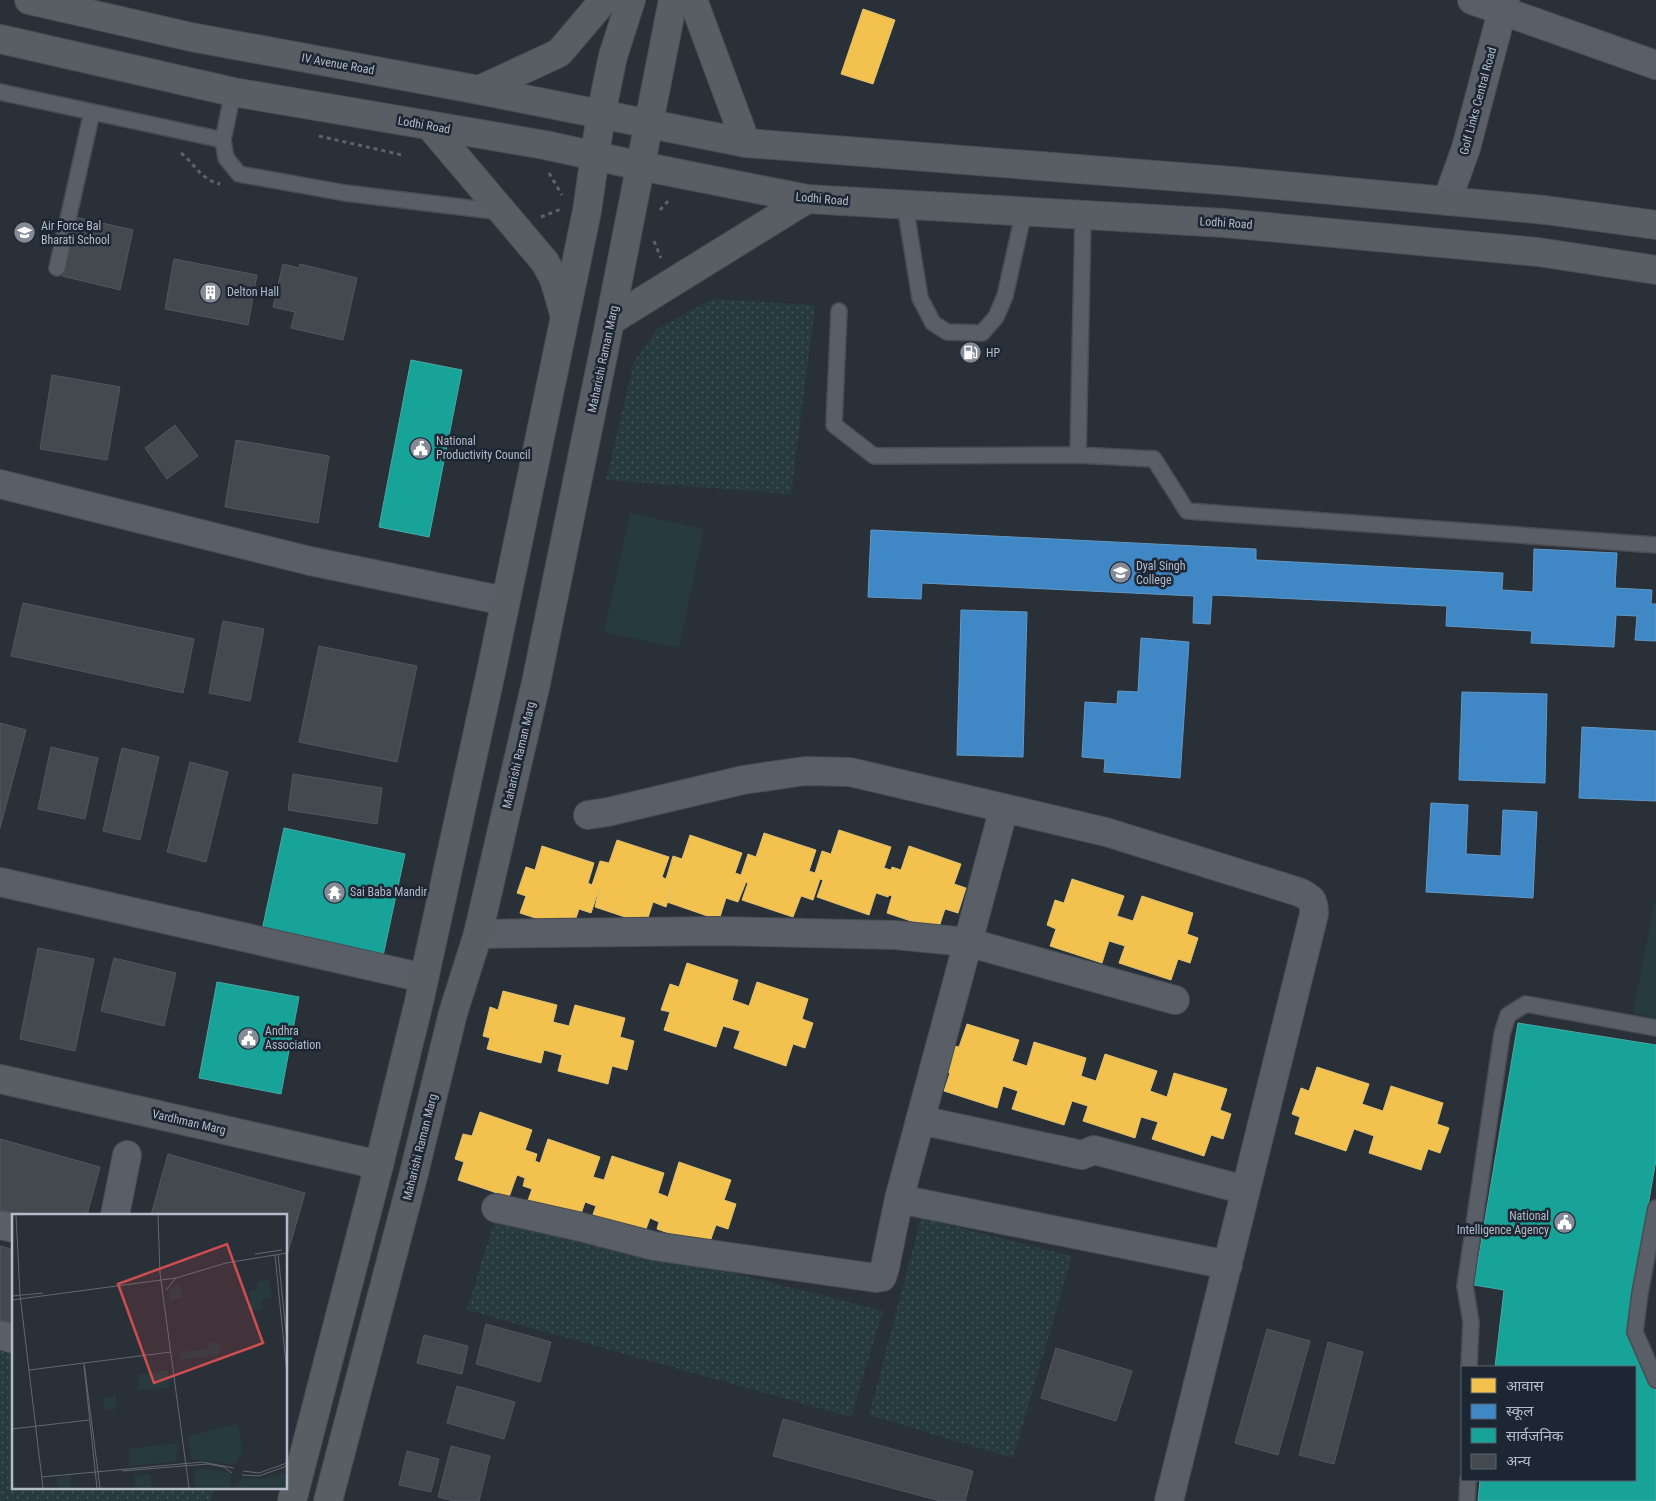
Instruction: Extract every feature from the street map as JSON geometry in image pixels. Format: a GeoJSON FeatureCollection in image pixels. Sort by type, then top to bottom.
{"type":"FeatureCollection","features":[{"type":"Feature","properties":{"kind":"main road","name":"IV Avenue Road"},"geometry":{"type":"LineString","coordinates":[[29,0],[191,37],[480,90],[649,124]]}},
{"type":"Feature","properties":{"kind":"main road"},"geometry":{"type":"LineString","coordinates":[[480,90],[559,53],[604,0]]}},
{"type":"Feature","properties":{"kind":"main road"},"geometry":{"type":"LineString","coordinates":[[292,1501],[379,1165],[424,978],[587,211],[601,114],[613,56],[630,0]]}},
{"type":"Feature","properties":{"kind":"main road","name":"Maharishi Raman Marg"},"geometry":{"type":"LineString","coordinates":[[328,1501],[414,1173],[453,1013],[478,934],[538,673],[673,0]]}},
{"type":"Feature","properties":{"kind":"main road"},"geometry":{"type":"LineString","coordinates":[[693,0],[746,144]]}},
{"type":"Feature","properties":{"kind":"main road","name":"Lodhi Road"},"geometry":{"type":"LineString","coordinates":[[0,39],[234,92],[545,145],[807,199],[1224,223],[1538,252],[1656,270]]}},
{"type":"Feature","properties":{"kind":"main road"},"geometry":{"type":"LineString","coordinates":[[649,124],[746,144],[1222,180],[1545,210],[1656,225]]}},
{"type":"Feature","properties":{"kind":"main road"},"geometry":{"type":"LineString","coordinates":[[430,126],[545,262],[554,279],[565,314]]}},
{"type":"Feature","properties":{"kind":"main road"},"geometry":{"type":"LineString","coordinates":[[610,321],[807,199]]}},
{"type":"Feature","properties":{"kind":"main road","name":"Vardhman Marg"},"geometry":{"type":"LineString","coordinates":[[0,1079],[379,1165]]}},
{"type":"Feature","properties":{"kind":"street"},"geometry":{"type":"LineString","coordinates":[[1472,0],[1503,6],[1656,65]]}},
{"type":"Feature","properties":{"kind":"street","name":"Golf Links Central Road"},"geometry":{"type":"LineString","coordinates":[[1446,201],[1466,148],[1503,6]]}},
{"type":"Feature","properties":{"kind":"street"},"geometry":{"type":"LineString","coordinates":[[0,484],[310,561],[505,601]]}},
{"type":"Feature","properties":{"kind":"street"},"geometry":{"type":"LineString","coordinates":[[588,815],[743,780],[806,771],[850,772],[1106,832],[1310,897],[1314,904],[1314,914],[1169,1501]]}},
{"type":"Feature","properties":{"kind":"street"},"geometry":{"type":"LineString","coordinates":[[496,1208],[654,1246],[876,1278],[882,1277],[899,1199],[1004,808]]}},
{"type":"Feature","properties":{"kind":"street"},"geometry":{"type":"LineString","coordinates":[[0,882],[424,978]]}},
{"type":"Feature","properties":{"kind":"street"},"geometry":{"type":"LineString","coordinates":[[478,934],[717,931],[896,935],[967,942],[1175,1000]]}},
{"type":"Feature","properties":{"kind":"street"},"geometry":{"type":"LineString","coordinates":[[920,1120],[1082,1155],[1094,1150],[1245,1190]]}},
{"type":"Feature","properties":{"kind":"street"},"geometry":{"type":"LineString","coordinates":[[115,1214],[127,1155]]}},
{"type":"Feature","properties":{"kind":"street"},"geometry":{"type":"LineString","coordinates":[[899,1199],[1228,1265]]}},
{"type":"Feature","properties":{"kind":"lane"},"geometry":{"type":"LineString","coordinates":[[0,92],[223,140]]}},
{"type":"Feature","properties":{"kind":"lane"},"geometry":{"type":"LineString","coordinates":[[234,92],[223,140],[226,158],[239,174],[344,193],[503,212]]}},
{"type":"Feature","properties":{"kind":"lane"},"geometry":{"type":"LineString","coordinates":[[57,268],[92,112]]}},
{"type":"Feature","properties":{"kind":"lane"},"geometry":{"type":"LineString","coordinates":[[906,205],[920,298],[933,323],[947,332],[982,333],[996,317],[1005,296],[1024,212]]}},
{"type":"Feature","properties":{"kind":"lane"},"geometry":{"type":"LineString","coordinates":[[1078,455],[1083,214]]}},
{"type":"Feature","properties":{"kind":"lane"},"geometry":{"type":"LineString","coordinates":[[839,311],[834,425],[874,456],[1078,455],[1154,459],[1187,511],[1656,545]]}},
{"type":"Feature","properties":{"kind":"lane"},"geometry":{"type":"LineString","coordinates":[[1469,1366],[1471,1322],[1465,1286],[1502,1034],[1508,1015],[1526,1004],[1656,1028]]}},
{"type":"Feature","properties":{"kind":"lane"},"geometry":{"type":"LineString","coordinates":[[1656,1208],[1640,1292],[1636,1332],[1656,1380]]}},
{"type":"Feature","properties":{"kind":"lane"},"geometry":{"type":"LineString","coordinates":[[1467,1501],[1468,1481]]}},
{"type":"Feature","properties":{"kind":"path"},"geometry":{"type":"LineString","coordinates":[[173,151],[183,154],[194,168],[209,181],[226,186]]}},
{"type":"Feature","properties":{"kind":"path"},"geometry":{"type":"LineString","coordinates":[[546,169],[564,199]]}},
{"type":"Feature","properties":{"kind":"path"},"geometry":{"type":"LineString","coordinates":[[539,218],[569,206]]}},
{"type":"Feature","properties":{"kind":"green space"},"geometry":{"type":"Polygon","coordinates":[[[713,299],[815,305],[791,494],[606,480],[634,362],[657,329],[713,299]]]}},
{"type":"Feature","properties":{"kind":"green space"},"geometry":{"type":"Polygon","coordinates":[[[630,513],[704,529],[679,648],[604,632],[630,513]]]}},
{"type":"Feature","properties":{"kind":"green space"},"geometry":{"type":"Polygon","coordinates":[[[1656,900],[1656,1018],[1633,1013],[1656,900]]]}},
{"type":"Feature","properties":{"kind":"green space"},"geometry":{"type":"Polygon","coordinates":[[[497,1212],[883,1311],[851,1417],[467,1310],[497,1212]]]}},
{"type":"Feature","properties":{"kind":"green space"},"geometry":{"type":"Polygon","coordinates":[[[921,1218],[1072,1256],[1013,1458],[869,1415],[921,1218]]]}},
{"type":"Feature","properties":{"kind":"green space"},"geometry":{"type":"Polygon","coordinates":[[[0,1347],[12,1350],[12,1488],[214,1488],[210,1501],[0,1501],[0,1347]]]}},
{"type":"Feature","properties":{"kind":"building: आवास"},"geometry":{"type":"Polygon","coordinates":[[[863,9],[895,20],[873,84],[841,74],[863,9]]]}},
{"type":"Feature","properties":{"kind":"building: आवास"},"geometry":{"type":"Polygon","coordinates":[[[839,830],[891,847],[884,868],[891,870],[892,867],[901,870],[909,846],[961,864],[954,884],[966,888],[958,913],[945,909],[938,930],[887,913],[892,896],[889,895],[888,897],[876,893],[869,915],[817,897],[823,880],[820,879],[813,900],[801,896],[793,917],[742,900],[748,883],[746,882],[738,902],[726,898],[719,920],[668,902],[666,907],[653,902],[646,924],[595,907],[599,889],[591,913],[579,909],[572,930],[520,913],[526,896],[517,893],[526,867],[535,870],[542,846],[594,863],[588,883],[592,885],[600,861],[609,863],[617,840],[669,857],[662,877],[666,879],[673,856],[682,859],[690,835],[742,853],[735,873],[741,875],[748,854],[756,857],[764,833],[816,850],[809,871],[815,873],[822,851],[831,854],[839,830]]]}},
{"type":"Feature","properties":{"kind":"building: आवास"},"geometry":{"type":"Polygon","coordinates":[[[1072,879],[1124,896],[1117,916],[1133,921],[1142,896],[1193,913],[1187,934],[1198,938],[1190,963],[1178,959],[1171,980],[1119,963],[1125,946],[1109,941],[1102,963],[1050,946],[1056,929],[1047,925],[1055,900],[1064,903],[1072,879]]]}},
{"type":"Feature","properties":{"kind":"building: आवास"},"geometry":{"type":"Polygon","coordinates":[[[687,963],[738,980],[732,1000],[749,1006],[757,982],[808,999],[802,1019],[813,1023],[805,1048],[793,1044],[786,1066],[734,1048],[740,1031],[723,1026],[716,1047],[664,1030],[670,1012],[661,1010],[670,984],[679,987],[687,963]]]}},
{"type":"Feature","properties":{"kind":"building: आवास"},"geometry":{"type":"Polygon","coordinates":[[[503,991],[557,1005],[553,1022],[569,1026],[575,1005],[625,1018],[620,1037],[634,1041],[627,1070],[612,1066],[608,1084],[558,1071],[562,1055],[544,1050],[541,1063],[487,1049],[490,1038],[483,1036],[490,1007],[498,1010],[503,991]]]}},
{"type":"Feature","properties":{"kind":"building: आवास"},"geometry":{"type":"Polygon","coordinates":[[[967,1024],[1019,1040],[1012,1061],[1027,1066],[1034,1042],[1086,1058],[1081,1076],[1096,1081],[1105,1054],[1157,1071],[1150,1091],[1167,1097],[1174,1073],[1227,1089],[1220,1110],[1231,1114],[1223,1139],[1211,1135],[1204,1156],[1152,1139],[1158,1122],[1141,1117],[1135,1138],[1083,1121],[1088,1106],[1072,1101],[1064,1125],[1012,1109],[1018,1091],[1003,1086],[997,1108],[944,1091],[950,1073],[942,1071],[950,1045],[959,1047],[967,1024]]]}},
{"type":"Feature","properties":{"kind":"building: आवास"},"geometry":{"type":"Polygon","coordinates":[[[1317,1067],[1369,1084],[1362,1104],[1383,1111],[1391,1086],[1443,1103],[1437,1124],[1449,1128],[1440,1153],[1428,1149],[1421,1170],[1369,1153],[1374,1136],[1354,1129],[1346,1151],[1295,1134],[1300,1117],[1292,1114],[1301,1088],[1309,1091],[1317,1067]]]}},
{"type":"Feature","properties":{"kind":"building: आवास"},"geometry":{"type":"Polygon","coordinates":[[[480,1112],[532,1130],[525,1150],[537,1154],[535,1161],[540,1163],[548,1139],[600,1157],[593,1177],[604,1180],[612,1156],[664,1173],[658,1193],[668,1197],[679,1162],[731,1180],[724,1200],[736,1204],[728,1229],[716,1225],[708,1247],[657,1229],[659,1222],[650,1218],[642,1240],[590,1223],[596,1206],[585,1202],[578,1223],[526,1206],[532,1189],[523,1186],[525,1178],[517,1175],[509,1197],[458,1180],[464,1162],[455,1159],[463,1134],[472,1136],[480,1112]]]}},
{"type":"Feature","properties":{"kind":"building: स्कूल"},"geometry":{"type":"Polygon","coordinates":[[[871,530],[1256,549],[1256,560],[1503,573],[1502,590],[1533,592],[1534,549],[1617,553],[1615,588],[1652,590],[1651,604],[1656,604],[1656,641],[1635,640],[1637,616],[1616,615],[1614,647],[1531,643],[1532,631],[1446,626],[1447,606],[1212,595],[1210,624],[1193,623],[1194,596],[922,583],[921,599],[868,597],[871,530]]]}},
{"type":"Feature","properties":{"kind":"building: स्कूल"},"geometry":{"type":"Polygon","coordinates":[[[961,610],[1027,612],[1023,757],[957,755],[961,610]]]}},
{"type":"Feature","properties":{"kind":"building: स्कूल"},"geometry":{"type":"Polygon","coordinates":[[[1141,638],[1189,642],[1180,778],[1104,772],[1105,759],[1082,757],[1085,702],[1117,704],[1118,691],[1138,692],[1141,638]]]}},
{"type":"Feature","properties":{"kind":"building: स्कूल"},"geometry":{"type":"Polygon","coordinates":[[[1462,692],[1547,694],[1545,783],[1459,780],[1462,692]]]}},
{"type":"Feature","properties":{"kind":"building: स्कूल"},"geometry":{"type":"Polygon","coordinates":[[[1582,727],[1656,731],[1656,801],[1579,798],[1582,727]]]}},
{"type":"Feature","properties":{"kind":"building: स्कूल"},"geometry":{"type":"Polygon","coordinates":[[[1431,803],[1468,805],[1466,854],[1501,856],[1503,810],[1537,812],[1533,898],[1426,892],[1431,803]]]}},
{"type":"Feature","properties":{"kind":"building: सार्वजनिक","name":"National Productivity Council"},"geometry":{"type":"Polygon","coordinates":[[[411,360],[462,370],[429,537],[379,527],[411,360]]]}},
{"type":"Feature","properties":{"kind":"building: सार्वजनिक","name":"Sai Baba Mandir"},"geometry":{"type":"Polygon","coordinates":[[[284,828],[405,854],[383,956],[262,930],[284,828]]]}},
{"type":"Feature","properties":{"kind":"building: सार्वजनिक","name":"Andhra Association"},"geometry":{"type":"Polygon","coordinates":[[[217,982],[299,997],[281,1094],[199,1078],[217,982]]]}},
{"type":"Feature","properties":{"kind":"building: सार्वजनिक","name":"National Intelligence Agency"},"geometry":{"type":"Polygon","coordinates":[[[1518,1023],[1656,1045],[1656,1160],[1628,1320],[1656,1391],[1656,1501],[1478,1501],[1480,1481],[1636,1481],[1636,1366],[1495,1366],[1504,1290],[1474,1285],[1518,1023]]]}},
{"type":"Feature","properties":{"kind":"building: अन्य"},"geometry":{"type":"Polygon","coordinates":[[[75,217],[133,230],[120,290],[62,276],[75,217]]]}},
{"type":"Feature","properties":{"kind":"building: अन्य","name":"Delton Hall"},"geometry":{"type":"Polygon","coordinates":[[[174,259],[257,275],[248,325],[165,309],[174,259]]]}},
{"type":"Feature","properties":{"kind":"building: अन्य"},"geometry":{"type":"Polygon","coordinates":[[[283,264],[299,268],[300,264],[357,278],[343,340],[291,328],[295,312],[273,307],[283,264]]]}},
{"type":"Feature","properties":{"kind":"building: अन्य"},"geometry":{"type":"Polygon","coordinates":[[[52,375],[120,387],[107,460],[40,449],[52,375]]]}},
{"type":"Feature","properties":{"kind":"building: अन्य"},"geometry":{"type":"Polygon","coordinates":[[[175,425],[198,456],[167,479],[145,448],[175,425]]]}},
{"type":"Feature","properties":{"kind":"building: अन्य"},"geometry":{"type":"Polygon","coordinates":[[[236,440],[329,456],[318,523],[225,507],[236,440]]]}},
{"type":"Feature","properties":{"kind":"building: अन्य"},"geometry":{"type":"Polygon","coordinates":[[[23,603],[194,639],[183,693],[11,656],[23,603]]]}},
{"type":"Feature","properties":{"kind":"building: अन्य"},"geometry":{"type":"Polygon","coordinates":[[[223,621],[264,629],[250,701],[209,693],[223,621]]]}},
{"type":"Feature","properties":{"kind":"building: अन्य"},"geometry":{"type":"Polygon","coordinates":[[[319,646],[417,666],[397,762],[299,742],[319,646]]]}},
{"type":"Feature","properties":{"kind":"building: अन्य"},"geometry":{"type":"Polygon","coordinates":[[[0,723],[26,730],[0,828],[0,723]]]}},
{"type":"Feature","properties":{"kind":"building: अन्य"},"geometry":{"type":"Polygon","coordinates":[[[51,747],[98,758],[85,819],[38,809],[51,747]]]}},
{"type":"Feature","properties":{"kind":"building: अन्य"},"geometry":{"type":"Polygon","coordinates":[[[122,748],[159,757],[140,840],[103,831],[122,748]]]}},
{"type":"Feature","properties":{"kind":"building: अन्य"},"geometry":{"type":"Polygon","coordinates":[[[190,762],[228,772],[206,862],[167,852],[190,762]]]}},
{"type":"Feature","properties":{"kind":"building: अन्य"},"geometry":{"type":"Polygon","coordinates":[[[293,774],[382,788],[377,824],[288,810],[293,774]]]}},
{"type":"Feature","properties":{"kind":"building: अन्य"},"geometry":{"type":"Polygon","coordinates":[[[38,948],[94,959],[75,1051],[20,1039],[38,948]]]}},
{"type":"Feature","properties":{"kind":"building: अन्य"},"geometry":{"type":"Polygon","coordinates":[[[114,958],[176,973],[164,1026],[101,1011],[114,958]]]}},
{"type":"Feature","properties":{"kind":"building: अन्य"},"geometry":{"type":"Polygon","coordinates":[[[0,1139],[100,1167],[87,1214],[18,1214],[0,1209],[0,1139]]]}},
{"type":"Feature","properties":{"kind":"building: अन्य"},"geometry":{"type":"Polygon","coordinates":[[[168,1154],[305,1193],[288,1252],[288,1214],[151,1214],[168,1154]]]}},
{"type":"Feature","properties":{"kind":"building: अन्य"},"geometry":{"type":"Polygon","coordinates":[[[0,1246],[12,1249],[12,1331],[0,1328],[0,1246]]]}},
{"type":"Feature","properties":{"kind":"building: अन्य"},"geometry":{"type":"Polygon","coordinates":[[[486,1324],[551,1342],[540,1382],[476,1364],[486,1324]]]}},
{"type":"Feature","properties":{"kind":"building: अन्य"},"geometry":{"type":"Polygon","coordinates":[[[1267,1329],[1310,1341],[1278,1455],[1235,1443],[1267,1329]]]}},
{"type":"Feature","properties":{"kind":"building: अन्य"},"geometry":{"type":"Polygon","coordinates":[[[424,1335],[468,1346],[462,1374],[417,1363],[424,1335]]]}},
{"type":"Feature","properties":{"kind":"building: अन्य"},"geometry":{"type":"Polygon","coordinates":[[[1328,1342],[1363,1352],[1334,1464],[1299,1455],[1328,1342]]]}},
{"type":"Feature","properties":{"kind":"building: अन्य"},"geometry":{"type":"Polygon","coordinates":[[[1056,1348],[1132,1371],[1116,1421],[1041,1398],[1056,1348]]]}},
{"type":"Feature","properties":{"kind":"building: अन्य"},"geometry":{"type":"Polygon","coordinates":[[[457,1386],[515,1402],[504,1439],[447,1423],[457,1386]]]}},
{"type":"Feature","properties":{"kind":"building: अन्य"},"geometry":{"type":"Polygon","coordinates":[[[783,1419],[973,1471],[965,1501],[940,1501],[773,1456],[783,1419]]]}},
{"type":"Feature","properties":{"kind":"building: अन्य"},"geometry":{"type":"Polygon","coordinates":[[[451,1446],[490,1456],[479,1501],[454,1501],[438,1497],[451,1446]]]}},
{"type":"Feature","properties":{"kind":"building: अन्य"},"geometry":{"type":"Polygon","coordinates":[[[407,1451],[439,1459],[431,1492],[399,1485],[407,1451]]]}},
{"type":"Feature","properties":{"kind":"place","name":"Air Force Bal Bharati School"},"geometry":{"type":"Point","coordinates":[25,233]}},
{"type":"Feature","properties":{"kind":"place","name":"Delton Hall"},"geometry":{"type":"Point","coordinates":[211,292]}},
{"type":"Feature","properties":{"kind":"place","name":"HP"},"geometry":{"type":"Point","coordinates":[970,353]}},
{"type":"Feature","properties":{"kind":"place","name":"National Productivity Council"},"geometry":{"type":"Point","coordinates":[420,448]}},
{"type":"Feature","properties":{"kind":"place","name":"Dyal Singh College"},"geometry":{"type":"Point","coordinates":[1120,573]}},
{"type":"Feature","properties":{"kind":"place","name":"Sai Baba Mandir"},"geometry":{"type":"Point","coordinates":[334,892]}},
{"type":"Feature","properties":{"kind":"place","name":"Andhra Association"},"geometry":{"type":"Point","coordinates":[249,1038]}},
{"type":"Feature","properties":{"kind":"place","name":"National Intelligence Agency"},"geometry":{"type":"Point","coordinates":[1565,1223]}}]}
